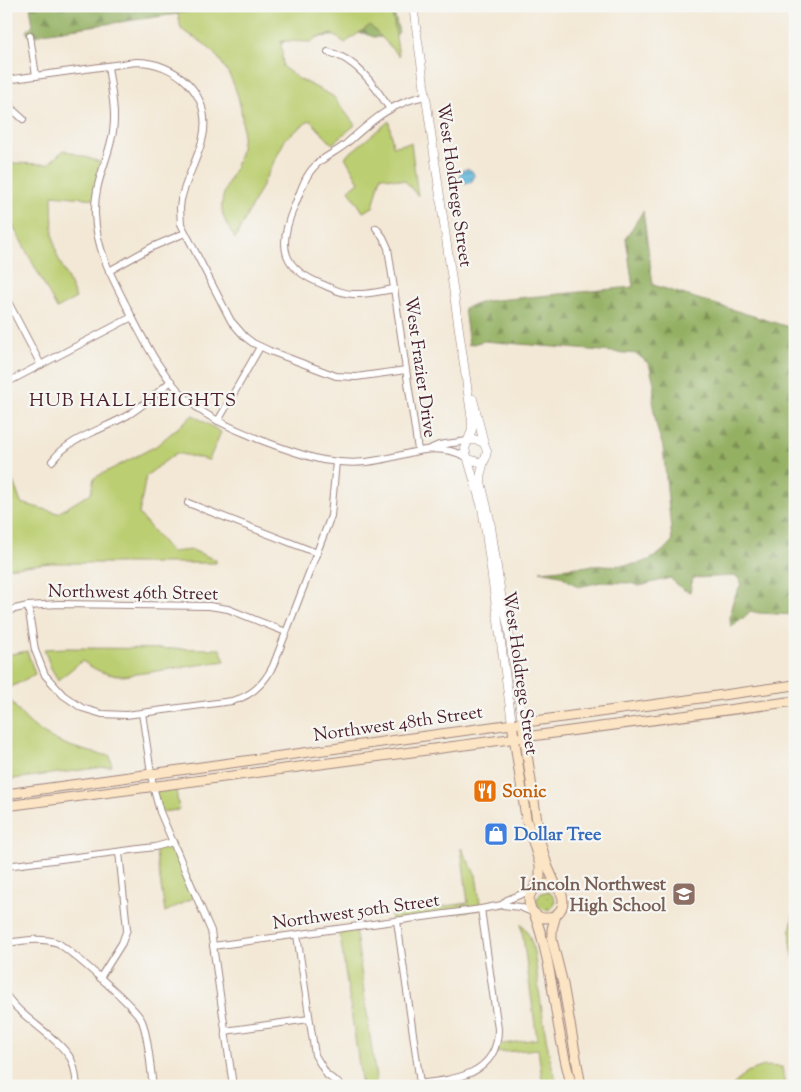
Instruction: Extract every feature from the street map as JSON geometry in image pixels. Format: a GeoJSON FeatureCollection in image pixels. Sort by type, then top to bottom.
{"type":"FeatureCollection","features":[{"type":"Feature","properties":{"kind":"main road","name":"Northwest 48th Street"},"geometry":{"type":"LineString","coordinates":[[6,794],[522,721],[795,685]]}},
{"type":"Feature","properties":{"kind":"main road","name":"Northwest 48th Street"},"geometry":{"type":"LineString","coordinates":[[6,806],[795,701]]}},
{"type":"Feature","properties":{"kind":"main road","name":"West Holdrege Street"},"geometry":{"type":"LineString","coordinates":[[522,721],[540,841],[547,865],[557,888]]}},
{"type":"Feature","properties":{"kind":"main road","name":"West Holdrege Street"},"geometry":{"type":"LineString","coordinates":[[512,723],[528,831],[540,865],[540,877],[533,889]]}},
{"type":"Feature","properties":{"kind":"main road"},"geometry":{"type":"LineString","coordinates":[[572,1086],[547,955],[529,901],[533,889],[543,884],[557,888],[562,895],[562,906],[556,915],[552,929],[552,940],[560,967],[581,1086]]}},
{"type":"Feature","properties":{"kind":"main road"},"geometry":{"type":"LineString","coordinates":[[533,912],[538,916],[547,918],[556,915]]}},
{"type":"Feature","properties":{"kind":"street","name":"West Holdrege Street"},"geometry":{"type":"LineString","coordinates":[[413,6],[473,427],[467,440]]}},
{"type":"Feature","properties":{"kind":"street"},"geometry":{"type":"LineString","coordinates":[[30,36],[36,76]]}},
{"type":"Feature","properties":{"kind":"street"},"geometry":{"type":"LineString","coordinates":[[328,52],[337,54],[356,67],[378,91],[389,108]]}},
{"type":"Feature","properties":{"kind":"street"},"geometry":{"type":"LineString","coordinates":[[6,80],[136,62],[150,62],[164,66],[182,76],[190,84],[197,96],[202,107],[204,120],[201,144],[181,200],[180,215],[185,233],[231,321],[245,336],[260,347],[336,376],[356,377],[406,370]]}},
{"type":"Feature","properties":{"kind":"street"},"geometry":{"type":"LineString","coordinates":[[108,66],[114,110],[114,125],[112,140],[98,180],[95,213],[98,243],[109,272],[132,317],[158,364],[170,381],[199,409],[218,421],[294,452],[336,462],[373,461],[431,448],[440,444],[467,440],[477,440],[484,443],[487,454],[484,461],[476,462],[448,450],[431,448]]}},
{"type":"Feature","properties":{"kind":"street"},"geometry":{"type":"LineString","coordinates":[[6,93],[14,110],[23,119]]}},
{"type":"Feature","properties":{"kind":"street"},"geometry":{"type":"LineString","coordinates":[[394,289],[349,294],[309,279],[300,274],[290,261],[286,254],[284,238],[287,223],[313,167],[345,145],[389,108],[408,100],[425,96]]}},
{"type":"Feature","properties":{"kind":"street","name":"West Frazier Drive"},"geometry":{"type":"LineString","coordinates":[[376,228],[383,236],[388,248],[418,450]]}},
{"type":"Feature","properties":{"kind":"street"},"geometry":{"type":"LineString","coordinates":[[109,272],[152,247],[185,233]]}},
{"type":"Feature","properties":{"kind":"street"},"geometry":{"type":"LineString","coordinates":[[6,298],[41,365]]}},
{"type":"Feature","properties":{"kind":"street"},"geometry":{"type":"LineString","coordinates":[[6,383],[132,317]]}},
{"type":"Feature","properties":{"kind":"street"},"geometry":{"type":"LineString","coordinates":[[218,421],[260,347]]}},
{"type":"Feature","properties":{"kind":"street","name":"West Holdrege Street"},"geometry":{"type":"LineString","coordinates":[[465,368],[484,443]]}},
{"type":"Feature","properties":{"kind":"street"},"geometry":{"type":"LineString","coordinates":[[52,462],[69,444],[129,414],[170,381]]}},
{"type":"Feature","properties":{"kind":"street"},"geometry":{"type":"LineString","coordinates":[[467,440],[465,449],[468,458]]}},
{"type":"Feature","properties":{"kind":"street","name":"West Holdrege Street"},"geometry":{"type":"LineString","coordinates":[[468,458],[485,526],[512,723]]}},
{"type":"Feature","properties":{"kind":"street","name":"West Holdrege Street"},"geometry":{"type":"LineString","coordinates":[[484,461],[481,482],[490,520],[522,721]]}},
{"type":"Feature","properties":{"kind":"street"},"geometry":{"type":"LineString","coordinates":[[28,606],[38,660],[49,680],[63,695],[82,708],[114,716],[232,701],[243,697],[254,691],[269,674],[286,632],[331,516],[336,462]]}},
{"type":"Feature","properties":{"kind":"street"},"geometry":{"type":"LineString","coordinates":[[188,502],[317,553]]}},
{"type":"Feature","properties":{"kind":"street","name":"Northwest 46th Street"},"geometry":{"type":"LineString","coordinates":[[6,611],[28,606],[58,604],[209,606],[228,609],[286,632]]}},
{"type":"Feature","properties":{"kind":"street"},"geometry":{"type":"LineString","coordinates":[[142,713],[153,786],[160,812],[208,921],[233,1086]]}},
{"type":"Feature","properties":{"kind":"street"},"geometry":{"type":"LineString","coordinates":[[6,866],[163,846],[173,842]]}},
{"type":"Feature","properties":{"kind":"street"},"geometry":{"type":"LineString","coordinates":[[100,978],[122,943],[127,929],[118,852]]}},
{"type":"Feature","properties":{"kind":"street","name":"Northwest 50th Street"},"geometry":{"type":"LineString","coordinates":[[502,904],[533,889]]}},
{"type":"Feature","properties":{"kind":"street","name":"Northwest 50th Street"},"geometry":{"type":"LineString","coordinates":[[213,946],[481,909],[502,904],[520,907],[533,912]]}},
{"type":"Feature","properties":{"kind":"street"},"geometry":{"type":"LineString","coordinates":[[400,1086],[464,1076],[479,1068],[493,1053],[498,1029],[481,909]]}},
{"type":"Feature","properties":{"kind":"street"},"geometry":{"type":"LineString","coordinates":[[397,921],[420,1083]]}},
{"type":"Feature","properties":{"kind":"street"},"geometry":{"type":"LineString","coordinates":[[297,935],[316,1055],[327,1075],[342,1086]]}},
{"type":"Feature","properties":{"kind":"street"},"geometry":{"type":"LineString","coordinates":[[6,943],[37,939],[58,944],[100,978],[134,1010],[144,1029],[152,1086]]}},
{"type":"Feature","properties":{"kind":"street"},"geometry":{"type":"LineString","coordinates":[[6,995],[15,1006],[67,1054],[74,1067],[78,1086]]}},
{"type":"Feature","properties":{"kind":"street"},"geometry":{"type":"LineString","coordinates":[[225,1031],[310,1019]]}},
{"type":"Feature","properties":{"kind":"green space"},"geometry":{"type":"Polygon","coordinates":[[[30,6],[387,6],[394,13],[399,32],[394,38],[374,37],[363,33],[287,40],[268,53],[226,60],[196,37],[193,38],[177,14],[42,33],[37,36],[28,35],[26,31],[33,25],[30,6]]]}},
{"type":"Feature","properties":{"kind":"green space"},"geometry":{"type":"Polygon","coordinates":[[[227,6],[391,6],[399,56],[370,25],[345,43],[332,34],[317,37],[312,42],[281,41],[283,67],[299,79],[333,96],[355,125],[332,144],[310,120],[286,138],[235,239],[223,215],[222,200],[237,164],[242,142],[243,126],[238,95],[224,66],[214,54],[203,43],[181,29],[178,13],[227,6]]]}},
{"type":"Feature","properties":{"kind":"green space"},"geometry":{"type":"Polygon","coordinates":[[[389,121],[393,146],[411,143],[418,196],[405,181],[381,176],[373,207],[363,212],[349,190],[359,182],[345,157],[389,121]]]}},
{"type":"Feature","properties":{"kind":"green space"},"geometry":{"type":"Polygon","coordinates":[[[64,150],[103,163],[96,199],[52,195],[53,235],[57,255],[76,298],[57,309],[10,220],[6,216],[6,163],[48,164],[64,150]]]}},
{"type":"Feature","properties":{"kind":"green space"},"geometry":{"type":"Polygon","coordinates":[[[643,211],[653,285],[795,329],[795,615],[750,611],[731,627],[732,605],[741,584],[737,576],[693,578],[690,592],[682,589],[670,578],[639,586],[630,583],[601,582],[578,587],[560,575],[540,571],[644,562],[663,551],[672,541],[663,447],[653,406],[654,383],[649,364],[637,354],[484,341],[469,345],[464,308],[486,301],[633,287],[626,238],[643,211]]]}},
{"type":"Feature","properties":{"kind":"green space"},"geometry":{"type":"Polygon","coordinates":[[[193,415],[221,432],[209,460],[176,453],[146,476],[139,514],[171,552],[192,550],[216,560],[216,563],[51,563],[6,568],[6,462],[21,503],[58,513],[91,493],[94,478],[156,446],[193,415]]]}},
{"type":"Feature","properties":{"kind":"green space"},"geometry":{"type":"Polygon","coordinates":[[[44,649],[220,649],[225,661],[123,676],[101,672],[82,661],[58,680],[44,649]]]}},
{"type":"Feature","properties":{"kind":"green space"},"geometry":{"type":"Polygon","coordinates":[[[27,651],[35,674],[6,690],[6,655],[27,651]]]}},
{"type":"Feature","properties":{"kind":"green space"},"geometry":{"type":"Polygon","coordinates":[[[6,692],[15,707],[37,729],[63,744],[110,756],[112,766],[6,780],[6,692]]]}},
{"type":"Feature","properties":{"kind":"green space"},"geometry":{"type":"Polygon","coordinates":[[[175,783],[179,810],[160,812],[153,786],[175,783]]]}},
{"type":"Feature","properties":{"kind":"green space"},"geometry":{"type":"Polygon","coordinates":[[[173,842],[197,896],[165,912],[155,847],[173,842]]]}},
{"type":"Feature","properties":{"kind":"green space"},"geometry":{"type":"Polygon","coordinates":[[[461,848],[476,875],[481,909],[392,922],[391,914],[468,903],[461,848]]]}},
{"type":"Feature","properties":{"kind":"green space"},"geometry":{"type":"Polygon","coordinates":[[[546,892],[552,895],[555,901],[552,907],[546,910],[540,907],[537,901],[540,895],[546,892]]]}},
{"type":"Feature","properties":{"kind":"green space"},"geometry":{"type":"Polygon","coordinates":[[[795,910],[795,961],[791,936],[795,910]]]}},
{"type":"Feature","properties":{"kind":"green space"},"geometry":{"type":"Polygon","coordinates":[[[521,923],[530,937],[536,964],[546,1038],[558,1086],[543,1086],[538,1049],[493,1053],[496,1045],[537,1039],[521,923]]]}},
{"type":"Feature","properties":{"kind":"green space"},"geometry":{"type":"Polygon","coordinates":[[[355,927],[377,1086],[362,1086],[339,929],[355,927]]]}},
{"type":"Feature","properties":{"kind":"green space"},"geometry":{"type":"Polygon","coordinates":[[[764,1066],[782,1067],[785,1086],[732,1086],[747,1072],[764,1066]]]}},
{"type":"Feature","properties":{"kind":"water"},"geometry":{"type":"Polygon","coordinates":[[[467,169],[472,171],[474,176],[472,181],[467,183],[462,181],[460,176],[462,171],[467,169]]]}},
{"type":"Feature","properties":{"kind":"place","name":"Sonic"},"geometry":{"type":"Point","coordinates":[485,791]}},
{"type":"Feature","properties":{"kind":"place","name":"Dollar Tree"},"geometry":{"type":"Point","coordinates":[496,834]}},
{"type":"Feature","properties":{"kind":"place","name":"Lincoln Northwest High School"},"geometry":{"type":"Point","coordinates":[684,894]}},
{"type":"Feature","properties":{"kind":"district","name":"HUB HALL HEIGHTS"},"geometry":{"type":"Point","coordinates":[133,399]}}]}
